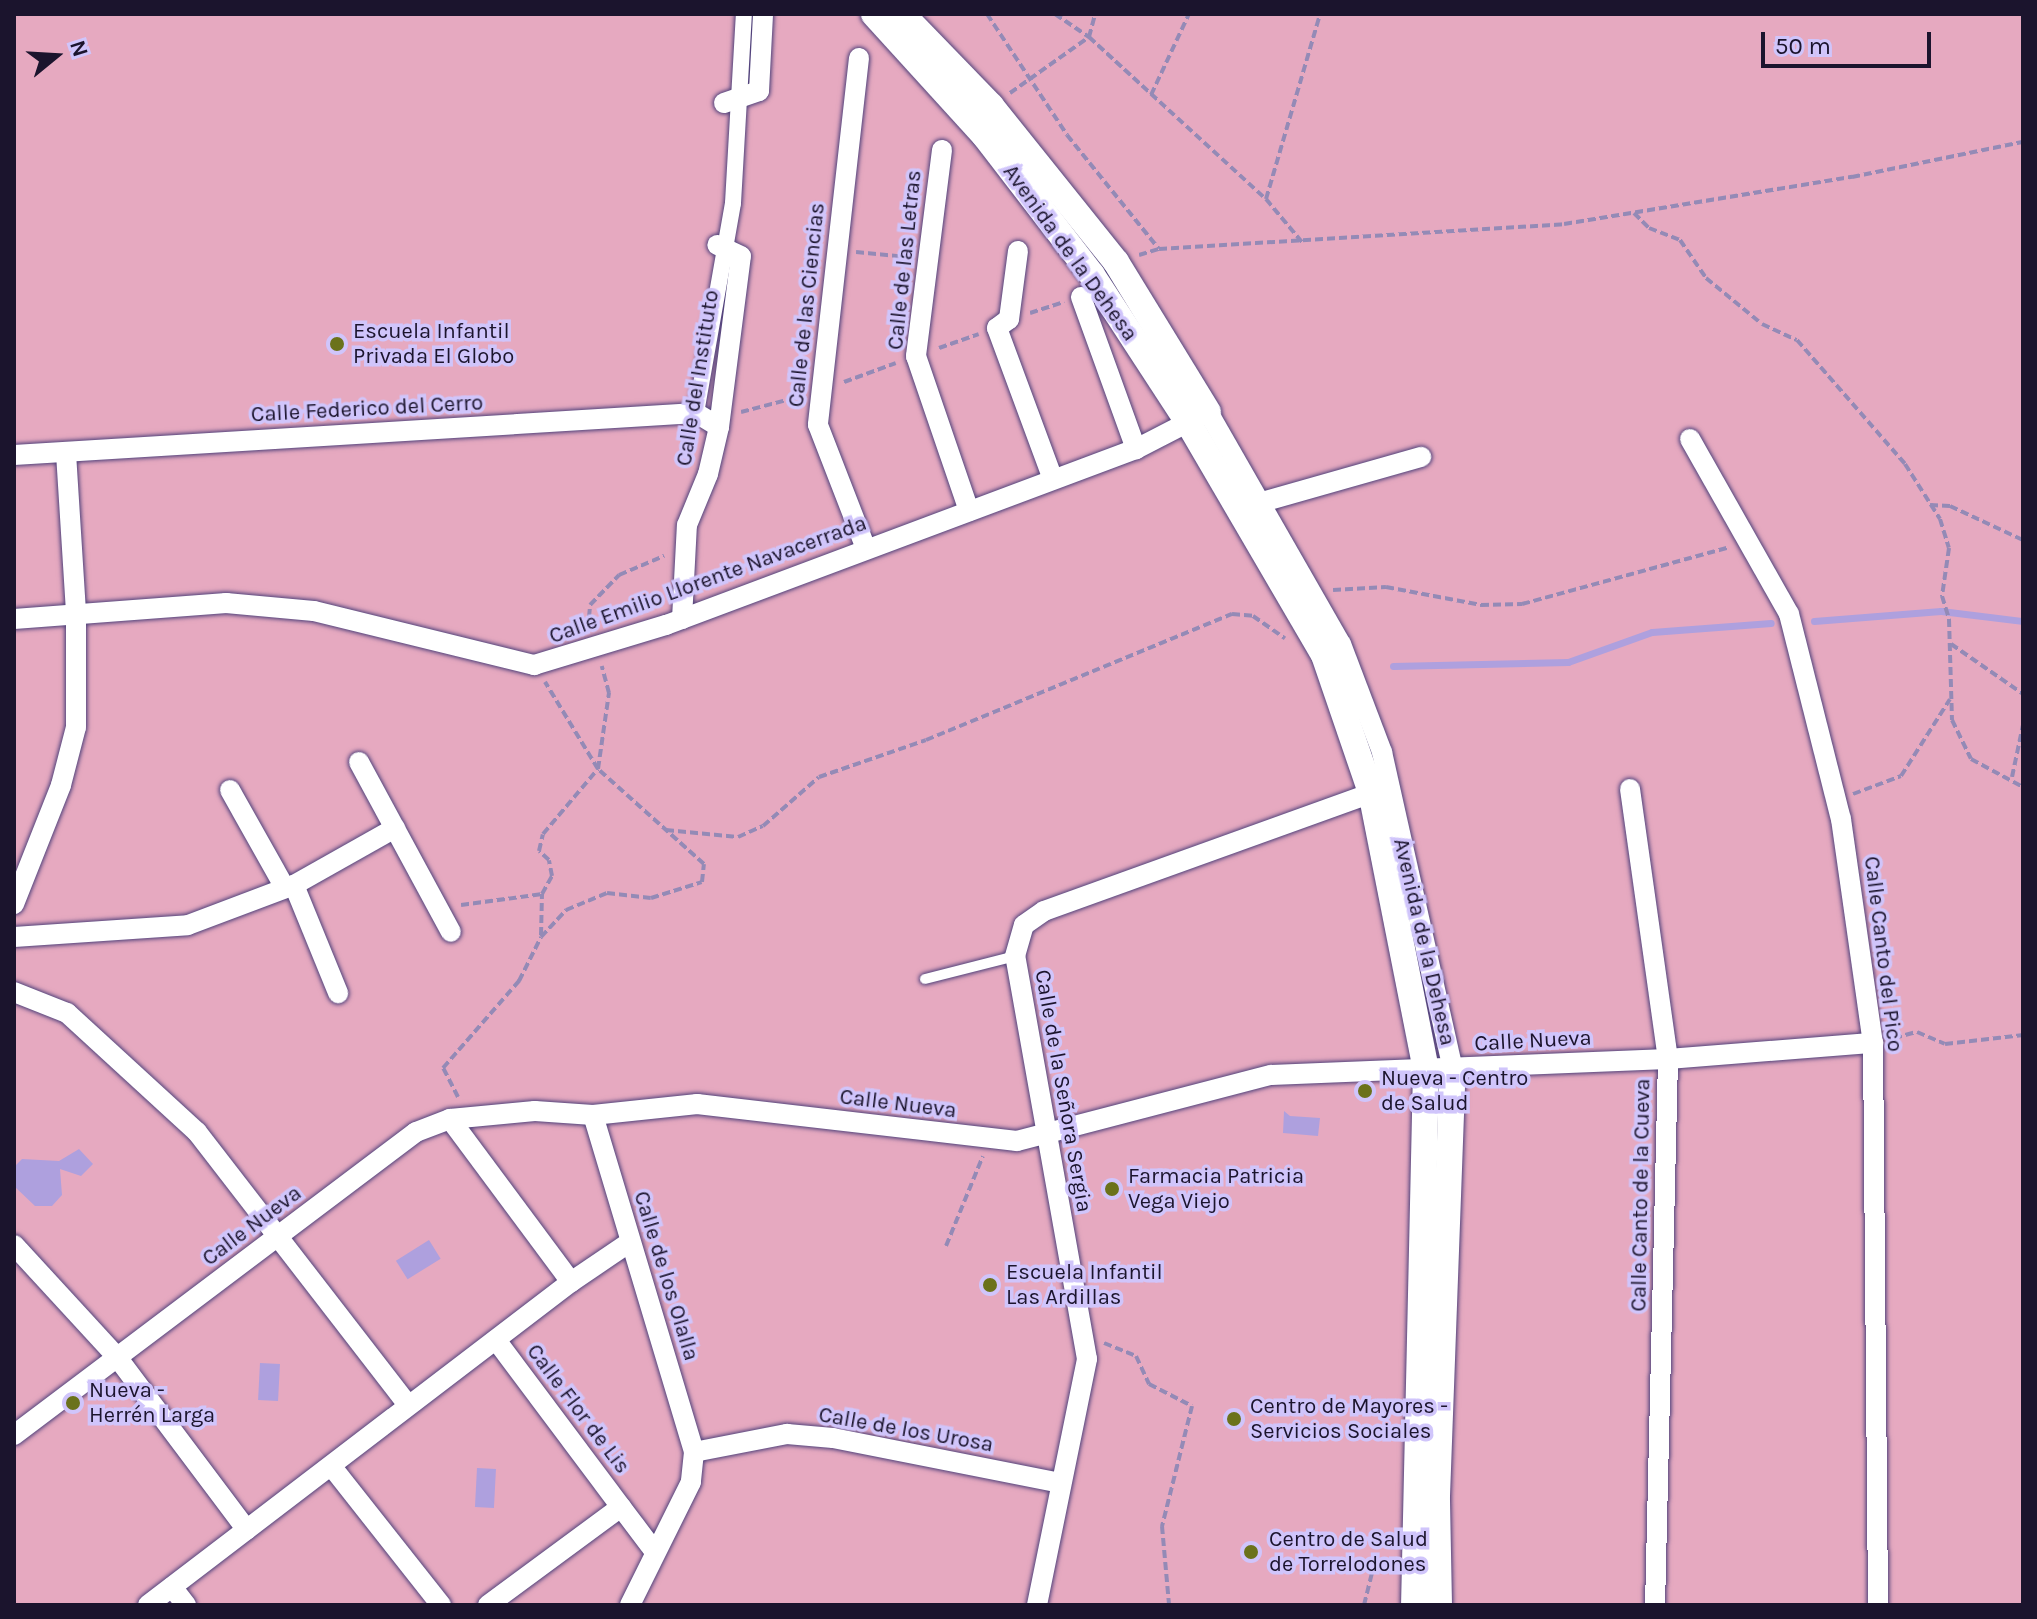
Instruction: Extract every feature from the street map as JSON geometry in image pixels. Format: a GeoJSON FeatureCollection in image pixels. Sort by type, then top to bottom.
{"type":"FeatureCollection","features":[{"type":"Feature","properties":{"kind":"street","name":"Calle del Instituto"},"geometry":{"type":"LineString","coordinates":[[696,413],[721,246],[732,100],[744,14]]}},
{"type":"Feature","properties":{"kind":"street"},"geometry":{"type":"LineString","coordinates":[[732,100],[759,91],[763,14]]}},
{"type":"Feature","properties":{"kind":"street","name":"Avenida de la Dehesa"},"geometry":{"type":"LineString","coordinates":[[874,14],[971,119],[1198,418]]}},
{"type":"Feature","properties":{"kind":"street","name":"Avenida de la Dehesa"},"geometry":{"type":"LineString","coordinates":[[902,14],[991,106],[1116,262],[1198,418],[1251,505],[1312,592],[1341,644],[1381,790],[1440,1069],[1439,1605]]}},
{"type":"Feature","properties":{"kind":"street","name":"Calle de las Ciencias"},"geometry":{"type":"LineString","coordinates":[[859,58],[818,425],[866,549]]}},
{"type":"Feature","properties":{"kind":"street","name":"Calle de las Letras"},"geometry":{"type":"LineString","coordinates":[[942,150],[916,356],[969,511]]}},
{"type":"Feature","properties":{"kind":"street","name":"Calle del Instituto"},"geometry":{"type":"LineString","coordinates":[[682,619],[687,525],[708,474],[719,427],[741,256],[721,246]]}},
{"type":"Feature","properties":{"kind":"street"},"geometry":{"type":"LineString","coordinates":[[1018,251],[1003,324],[1053,479]]}},
{"type":"Feature","properties":{"kind":"street"},"geometry":{"type":"LineString","coordinates":[[1081,297],[1136,449]]}},
{"type":"Feature","properties":{"kind":"street"},"geometry":{"type":"LineString","coordinates":[[696,413],[719,427]]}},
{"type":"Feature","properties":{"kind":"street","name":"Calle Federico del Cerro"},"geometry":{"type":"LineString","coordinates":[[14,455],[696,413]]}},
{"type":"Feature","properties":{"kind":"street","name":"Calle Emilio Llorente Navacerrada"},"geometry":{"type":"LineString","coordinates":[[14,619],[226,603],[314,611],[534,665],[595,637],[682,619],[1136,449],[1198,418]]}},
{"type":"Feature","properties":{"kind":"street","name":"Calle Canto del Pico"},"geometry":{"type":"LineString","coordinates":[[1690,439],[1789,614],[1836,798],[1873,1043],[1878,1605]]}},
{"type":"Feature","properties":{"kind":"street"},"geometry":{"type":"LineString","coordinates":[[14,904],[61,785],[76,727],[76,612],[66,452]]}},
{"type":"Feature","properties":{"kind":"street"},"geometry":{"type":"LineString","coordinates":[[1251,505],[1421,457]]}},
{"type":"Feature","properties":{"kind":"street","name":"Avenida de la Dehesa"},"geometry":{"type":"LineString","coordinates":[[1251,505],[1324,655],[1381,790]]}},
{"type":"Feature","properties":{"kind":"street"},"geometry":{"type":"LineString","coordinates":[[359,762],[451,932]]}},
{"type":"Feature","properties":{"kind":"street","name":"Calle Canto de la Cueva"},"geometry":{"type":"LineString","coordinates":[[1630,789],[1668,1059],[1655,1605]]}},
{"type":"Feature","properties":{"kind":"street"},"geometry":{"type":"LineString","coordinates":[[230,790],[290,886],[338,993]]}},
{"type":"Feature","properties":{"kind":"street","name":"Calle de la Señora Sergia"},"geometry":{"type":"LineString","coordinates":[[1037,1605],[1087,1359],[1015,956],[1024,925],[1044,911],[1381,790]]}},
{"type":"Feature","properties":{"kind":"street"},"geometry":{"type":"LineString","coordinates":[[14,937],[188,925],[290,886],[395,828]]}},
{"type":"Feature","properties":{"kind":"street"},"geometry":{"type":"LineString","coordinates":[[14,992],[67,1013],[197,1132],[408,1405]]}},
{"type":"Feature","properties":{"kind":"street","name":"Calle Nueva"},"geometry":{"type":"LineString","coordinates":[[14,1435],[416,1132],[459,1118],[535,1111],[593,1115],[697,1104],[1017,1141],[1271,1075],[1668,1059],[1873,1043]]}},
{"type":"Feature","properties":{"kind":"street","name":"Avenida de la Dehesa"},"geometry":{"type":"LineString","coordinates":[[1414,1605],[1440,1069]]}},
{"type":"Feature","properties":{"kind":"street","name":"Calle de los Olalla"},"geometry":{"type":"LineString","coordinates":[[593,1115],[694,1452]]}},
{"type":"Feature","properties":{"kind":"street"},"geometry":{"type":"LineString","coordinates":[[459,1118],[571,1282]]}},
{"type":"Feature","properties":{"kind":"street","name":"Calle Flor de Lis"},"geometry":{"type":"LineString","coordinates":[[148,1605],[571,1282],[630,1242]]}},
{"type":"Feature","properties":{"kind":"street"},"geometry":{"type":"LineString","coordinates":[[14,1245],[117,1357],[247,1530]]}},
{"type":"Feature","properties":{"kind":"street","name":"Calle Flor de Lis"},"geometry":{"type":"LineString","coordinates":[[496,1340],[655,1552]]}},
{"type":"Feature","properties":{"kind":"street","name":"Calle de los Urosa"},"geometry":{"type":"LineString","coordinates":[[694,1452],[787,1434],[833,1438],[1061,1483]]}},
{"type":"Feature","properties":{"kind":"street"},"geometry":{"type":"LineString","coordinates":[[630,1605],[691,1482],[694,1452]]}},
{"type":"Feature","properties":{"kind":"street"},"geometry":{"type":"LineString","coordinates":[[332,1467],[441,1605]]}},
{"type":"Feature","properties":{"kind":"street","name":"Calle Flor de Lis"},"geometry":{"type":"LineString","coordinates":[[488,1605],[621,1507]]}},
{"type":"Feature","properties":{"kind":"street"},"geometry":{"type":"LineString","coordinates":[[172,1587],[186,1605]]}},
{"type":"Feature","properties":{"kind":"lane"},"geometry":{"type":"LineString","coordinates":[[925,979],[1015,956]]}},
{"type":"Feature","properties":{"kind":"path"},"geometry":{"type":"LineString","coordinates":[[987,14],[1027,80],[1115,200],[1159,249]]}},
{"type":"Feature","properties":{"kind":"path"},"geometry":{"type":"LineString","coordinates":[[1055,14],[1089,37],[1266,199],[1302,242]]}},
{"type":"Feature","properties":{"kind":"path"},"geometry":{"type":"LineString","coordinates":[[991,106],[1089,37],[1095,14]]}},
{"type":"Feature","properties":{"kind":"path"},"geometry":{"type":"LineString","coordinates":[[1151,95],[1189,14]]}},
{"type":"Feature","properties":{"kind":"path"},"geometry":{"type":"LineString","coordinates":[[1266,199],[1320,14]]}},
{"type":"Feature","properties":{"kind":"path"},"geometry":{"type":"LineString","coordinates":[[1116,262],[1159,249],[1564,224],[2023,142]]}},
{"type":"Feature","properties":{"kind":"path"},"geometry":{"type":"LineString","coordinates":[[1634,213],[1649,228],[1680,240],[1706,278],[1762,324],[1797,340],[1905,464],[1930,505],[1949,548],[1942,596],[1951,644],[1952,720],[1971,759],[2012,778],[2023,787]]}},
{"type":"Feature","properties":{"kind":"path"},"geometry":{"type":"LineString","coordinates":[[880,255],[926,259]]}},
{"type":"Feature","properties":{"kind":"path"},"geometry":{"type":"LineString","coordinates":[[948,345],[1081,297]]}},
{"type":"Feature","properties":{"kind":"path"},"geometry":{"type":"LineString","coordinates":[[854,378],[916,356]]}},
{"type":"Feature","properties":{"kind":"path"},"geometry":{"type":"LineString","coordinates":[[721,406],[734,414],[822,391]]}},
{"type":"Feature","properties":{"kind":"path"},"geometry":{"type":"LineString","coordinates":[[1930,505],[1950,506],[2023,540]]}},
{"type":"Feature","properties":{"kind":"path"},"geometry":{"type":"LineString","coordinates":[[1312,592],[1386,587],[1481,605],[1522,604],[1749,543]]}},
{"type":"Feature","properties":{"kind":"path"},"geometry":{"type":"LineString","coordinates":[[541,937],[542,894],[552,876],[549,860],[539,851],[543,834],[598,769],[609,693],[590,605],[619,575],[672,552],[671,565]]}},
{"type":"Feature","properties":{"kind":"path"},"geometry":{"type":"LineString","coordinates":[[666,830],[738,837],[763,826],[819,777],[926,740],[1232,614],[1253,616],[1279,635],[1324,655]]}},
{"type":"Feature","properties":{"kind":"path"},"geometry":{"type":"LineString","coordinates":[[1951,644],[2023,694]]}},
{"type":"Feature","properties":{"kind":"path"},"geometry":{"type":"LineString","coordinates":[[459,1118],[443,1068],[519,981],[541,937],[566,910],[607,893],[651,898],[702,882],[704,864],[598,769],[534,665]]}},
{"type":"Feature","properties":{"kind":"path"},"geometry":{"type":"LineString","coordinates":[[1836,798],[1901,776],[1951,697]]}},
{"type":"Feature","properties":{"kind":"path"},"geometry":{"type":"LineString","coordinates":[[2012,778],[2023,725]]}},
{"type":"Feature","properties":{"kind":"path"},"geometry":{"type":"LineString","coordinates":[[438,908],[542,894]]}},
{"type":"Feature","properties":{"kind":"path"},"geometry":{"type":"LineString","coordinates":[[1873,1043],[1917,1032],[1945,1044],[2023,1035]]}},
{"type":"Feature","properties":{"kind":"path"},"geometry":{"type":"LineString","coordinates":[[946,1246],[981,1172],[989,1139]]}},
{"type":"Feature","properties":{"kind":"path"},"geometry":{"type":"LineString","coordinates":[[1083,1329],[1136,1356],[1149,1384],[1192,1406],[1162,1526],[1169,1605]]}},
{"type":"Feature","properties":{"kind":"path"},"geometry":{"type":"LineString","coordinates":[[1364,1605],[1373,1570]]}},
{"type":"Feature","properties":{"kind":"shaded area"},"geometry":{"type":"Polygon","coordinates":[[[14,14],[2023,14],[2023,1605],[14,1605],[14,14]]]}},
{"type":"Feature","properties":{"kind":"shaded area"},"geometry":{"type":"Polygon","coordinates":[[[1284,1111],[1290,1116],[1320,1118],[1318,1136],[1283,1133],[1284,1111]]]}},
{"type":"Feature","properties":{"kind":"shaded area"},"geometry":{"type":"Polygon","coordinates":[[[79,1149],[93,1164],[81,1176],[60,1169],[62,1195],[52,1206],[35,1206],[14,1186],[14,1167],[22,1159],[59,1161],[79,1149]]]}},
{"type":"Feature","properties":{"kind":"shaded area"},"geometry":{"type":"Polygon","coordinates":[[[429,1240],[441,1259],[408,1279],[396,1261],[429,1240]]]}},
{"type":"Feature","properties":{"kind":"shaded area"},"geometry":{"type":"Polygon","coordinates":[[[260,1363],[280,1364],[278,1401],[258,1400],[260,1363]]]}},
{"type":"Feature","properties":{"kind":"shaded area"},"geometry":{"type":"Polygon","coordinates":[[[477,1468],[496,1469],[494,1508],[475,1507],[477,1468]]]}},
{"type":"Feature","properties":{"kind":"waterway"},"geometry":{"type":"LineString","coordinates":[[1814,621],[1941,611],[2023,621]]}},
{"type":"Feature","properties":{"kind":"waterway"},"geometry":{"type":"LineString","coordinates":[[1393,666],[1568,662],[1652,632],[1771,623]]}},
{"type":"Feature","properties":{"kind":"place","name":"Escuela Infantil Privada El Globo"},"geometry":{"type":"Point","coordinates":[337,344]}},
{"type":"Feature","properties":{"kind":"place","name":"Nueva - Centro de Salud"},"geometry":{"type":"Point","coordinates":[1365,1091]}},
{"type":"Feature","properties":{"kind":"place","name":"Farmacia Patricia Vega Viejo"},"geometry":{"type":"Point","coordinates":[1112,1189]}},
{"type":"Feature","properties":{"kind":"place","name":"Escuela Infantil Las Ardillas"},"geometry":{"type":"Point","coordinates":[990,1285]}},
{"type":"Feature","properties":{"kind":"place","name":"Nueva - Herrén Larga"},"geometry":{"type":"Point","coordinates":[73,1403]}},
{"type":"Feature","properties":{"kind":"place","name":"Centro de Mayores - Servicios Sociales"},"geometry":{"type":"Point","coordinates":[1234,1419]}},
{"type":"Feature","properties":{"kind":"place","name":"Centro de Salud de Torrelodones"},"geometry":{"type":"Point","coordinates":[1251,1552]}}]}
